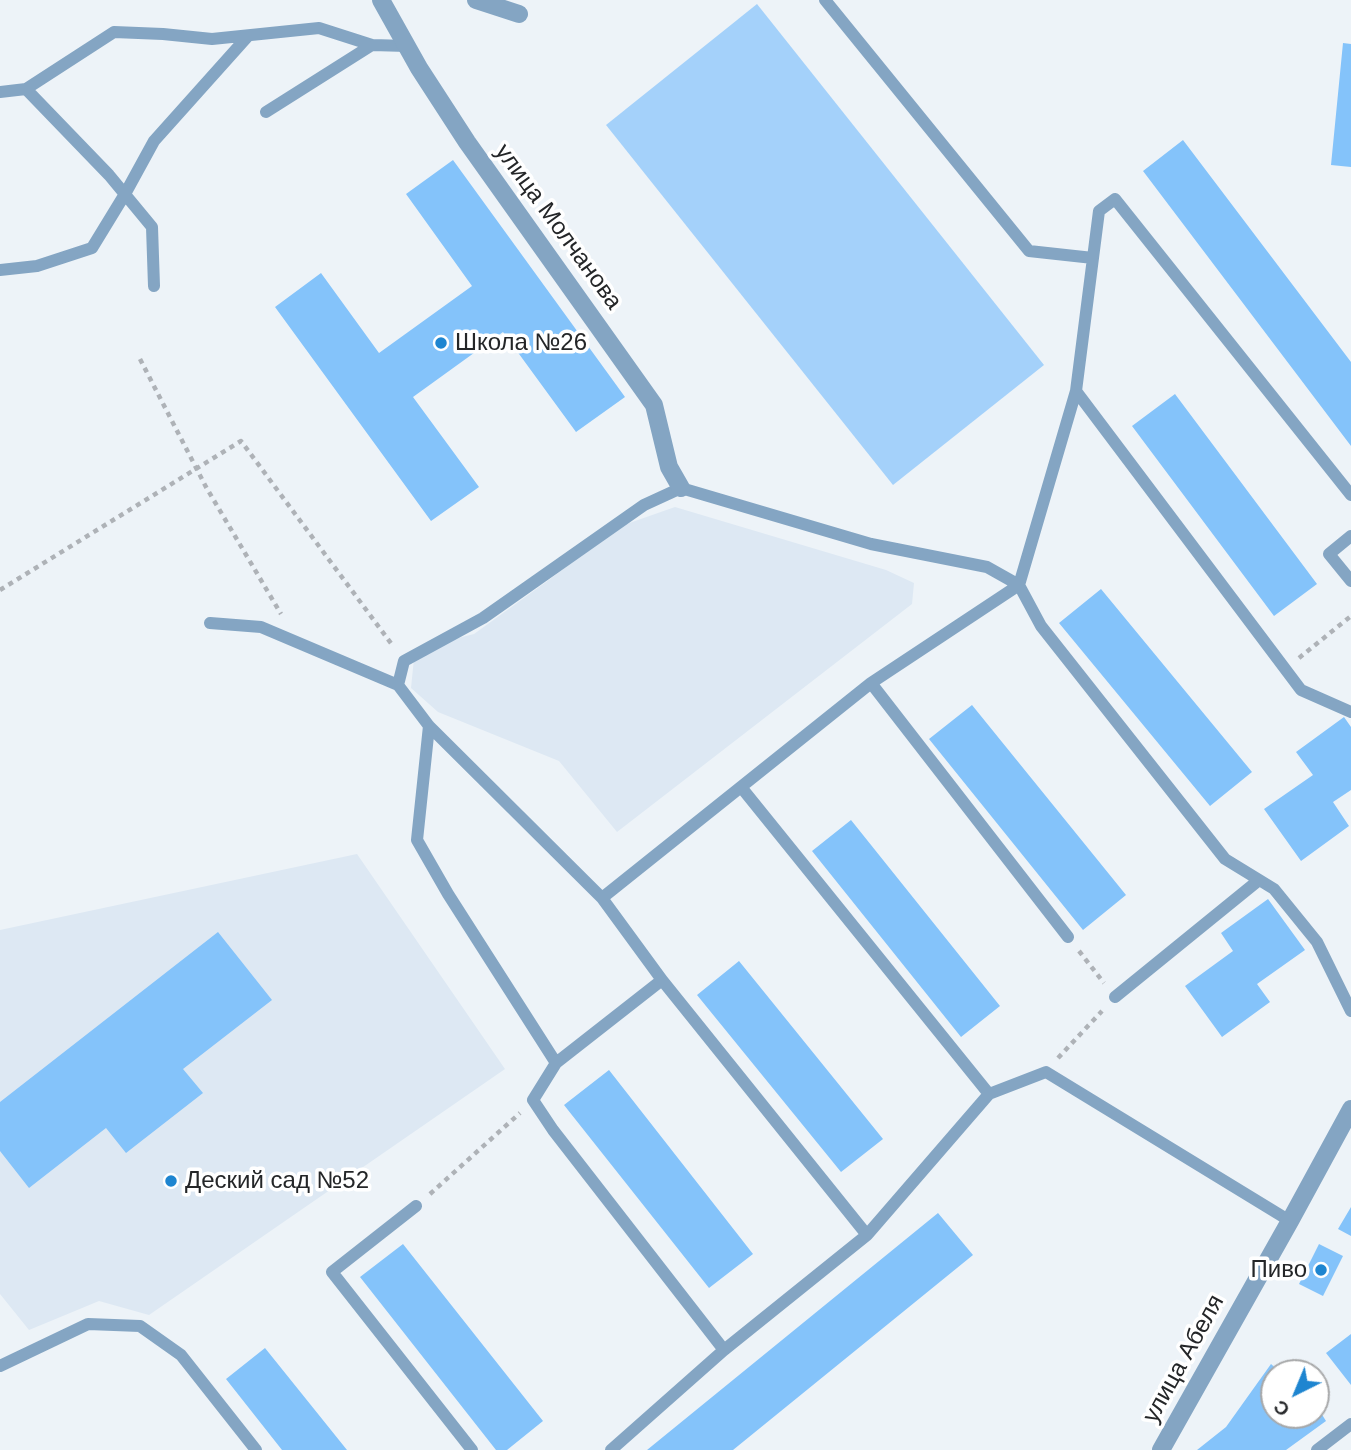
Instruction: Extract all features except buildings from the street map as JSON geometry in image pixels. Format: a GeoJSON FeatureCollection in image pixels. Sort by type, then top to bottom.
{"type":"FeatureCollection","features":[{"type":"Feature","properties":{"kind":"street","name":"улица Молчанова"},"geometry":{"type":"LineString","coordinates":[[381,0],[467,142],[654,405],[669,467],[681,488]]}},
{"type":"Feature","properties":{"kind":"street"},"geometry":{"type":"LineString","coordinates":[[476,0],[519,14]]}},
{"type":"Feature","properties":{"kind":"street","name":"улица Абеля"},"geometry":{"type":"LineString","coordinates":[[1161,1450],[1351,1109]]}},
{"type":"Feature","properties":{"kind":"lane"},"geometry":{"type":"LineString","coordinates":[[825,0],[1029,251],[1093,258]]}},
{"type":"Feature","properties":{"kind":"lane"},"geometry":{"type":"LineString","coordinates":[[0,92],[26,89],[114,32],[212,39],[319,28],[372,45],[407,46]]}},
{"type":"Feature","properties":{"kind":"lane"},"geometry":{"type":"LineString","coordinates":[[0,270],[37,266],[92,248],[154,141],[247,36]]}},
{"type":"Feature","properties":{"kind":"lane"},"geometry":{"type":"LineString","coordinates":[[266,112],[372,45]]}},
{"type":"Feature","properties":{"kind":"lane"},"geometry":{"type":"LineString","coordinates":[[26,89],[125,194],[152,227],[154,286]]}},
{"type":"Feature","properties":{"kind":"lane"},"geometry":{"type":"LineString","coordinates":[[602,898],[871,683],[1019,586],[1076,391],[1099,211],[1115,199],[1351,495]]}},
{"type":"Feature","properties":{"kind":"lane"},"geometry":{"type":"LineString","coordinates":[[1076,391],[1301,690],[1351,712]]}},
{"type":"Feature","properties":{"kind":"lane"},"geometry":{"type":"LineString","coordinates":[[398,685],[404,661],[483,618],[644,505],[681,488],[871,544],[987,567],[1019,586],[1041,626],[1225,859],[1274,889],[1317,942],[1351,1010]]}},
{"type":"Feature","properties":{"kind":"lane"},"geometry":{"type":"LineString","coordinates":[[1351,536],[1329,554],[1351,581]]}},
{"type":"Feature","properties":{"kind":"lane"},"geometry":{"type":"LineString","coordinates":[[210,623],[261,627],[398,685],[429,726],[602,898],[662,980],[867,1235]]}},
{"type":"Feature","properties":{"kind":"lane"},"geometry":{"type":"LineString","coordinates":[[871,683],[1068,937]]}},
{"type":"Feature","properties":{"kind":"lane"},"geometry":{"type":"LineString","coordinates":[[429,726],[417,840],[448,894],[556,1063]]}},
{"type":"Feature","properties":{"kind":"lane"},"geometry":{"type":"LineString","coordinates":[[741,788],[989,1094]]}},
{"type":"Feature","properties":{"kind":"lane"},"geometry":{"type":"LineString","coordinates":[[1115,997],[1259,880]]}},
{"type":"Feature","properties":{"kind":"lane"},"geometry":{"type":"LineString","coordinates":[[662,980],[556,1063],[533,1100],[553,1130],[724,1350]]}},
{"type":"Feature","properties":{"kind":"lane"},"geometry":{"type":"LineString","coordinates":[[611,1450],[724,1350],[867,1235],[989,1094],[1046,1072],[1290,1221]]}},
{"type":"Feature","properties":{"kind":"lane"},"geometry":{"type":"LineString","coordinates":[[416,1206],[332,1272],[472,1450]]}},
{"type":"Feature","properties":{"kind":"lane"},"geometry":{"type":"LineString","coordinates":[[0,1366],[88,1324],[140,1326],[181,1355],[256,1450]]}},
{"type":"Feature","properties":{"kind":"lane"},"geometry":{"type":"LineString","coordinates":[[1317,1450],[1351,1424]]}},
{"type":"Feature","properties":{"kind":"path"},"geometry":{"type":"LineString","coordinates":[[140,359],[197,468],[297,642]]}},
{"type":"Feature","properties":{"kind":"path"},"geometry":{"type":"LineString","coordinates":[[0,590],[241,442],[404,661]]}},
{"type":"Feature","properties":{"kind":"path"},"geometry":{"type":"LineString","coordinates":[[1284,669],[1351,616]]}},
{"type":"Feature","properties":{"kind":"path"},"geometry":{"type":"LineString","coordinates":[[1046,1072],[1115,997],[1068,937]]}},
{"type":"Feature","properties":{"kind":"path"},"geometry":{"type":"LineString","coordinates":[[416,1206],[533,1100]]}},
{"type":"Feature","properties":{"kind":"shaded area"},"geometry":{"type":"Polygon","coordinates":[[[757,4],[1044,365],[893,485],[606,125],[757,4]]]}},
{"type":"Feature","properties":{"kind":"shaded area"},"geometry":{"type":"Polygon","coordinates":[[[675,507],[886,570],[914,583],[912,604],[617,832],[559,761],[438,712],[411,688],[415,649],[474,634],[618,527],[675,507]]]}},
{"type":"Feature","properties":{"kind":"shaded area","name":"Деский сад №52"},"geometry":{"type":"Polygon","coordinates":[[[357,854],[505,1069],[149,1315],[99,1301],[29,1330],[0,1294],[0,930],[357,854]]]}},
{"type":"Feature","properties":{"kind":"place","name":"Школа №26"},"geometry":{"type":"Point","coordinates":[441,343]}},
{"type":"Feature","properties":{"kind":"place","name":"Деский сад №52"},"geometry":{"type":"Point","coordinates":[171,1181]}},
{"type":"Feature","properties":{"kind":"place","name":"Пиво"},"geometry":{"type":"Point","coordinates":[1321,1270]}}]}
